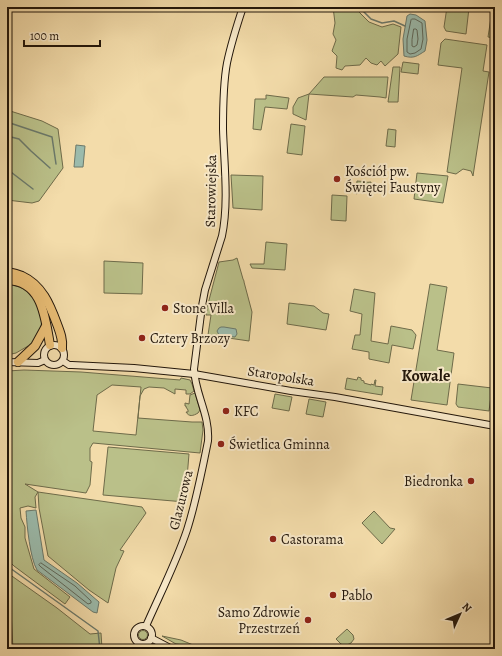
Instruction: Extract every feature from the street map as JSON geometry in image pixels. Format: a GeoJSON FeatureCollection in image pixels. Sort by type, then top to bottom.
{"type":"FeatureCollection","features":[{"type":"Feature","properties":{"kind":"highway"},"geometry":{"type":"LineString","coordinates":[[7,272],[24,277],[41,291],[46,299],[61,336],[63,343],[62,348]]}},
{"type":"Feature","properties":{"kind":"highway"},"geometry":{"type":"LineString","coordinates":[[7,280],[25,285],[36,294],[42,306],[50,345]]}},
{"type":"Feature","properties":{"kind":"highway"},"geometry":{"type":"LineString","coordinates":[[18,362],[35,346],[46,326]]}},
{"type":"Feature","properties":{"kind":"street","name":"Starowiejska"},"geometry":{"type":"LineString","coordinates":[[194,374],[205,290],[224,229],[224,89],[227,62],[243,7]]}},
{"type":"Feature","properties":{"kind":"street"},"geometry":{"type":"LineString","coordinates":[[45,360],[45,350],[50,345],[56,345],[62,348],[65,354],[62,361]]}},
{"type":"Feature","properties":{"kind":"street","name":"Staropolska"},"geometry":{"type":"LineString","coordinates":[[7,362],[38,364],[45,360],[54,365],[62,361],[69,365],[134,368],[194,374],[335,397],[495,426]]}},
{"type":"Feature","properties":{"kind":"street","name":"Glazurowa"},"geometry":{"type":"LineString","coordinates":[[146,626],[176,560],[187,529],[208,441],[207,422],[194,374]]}},
{"type":"Feature","properties":{"kind":"street"},"geometry":{"type":"LineString","coordinates":[[143,625],[146,626],[151,631],[151,638],[149,641],[142,644],[139,643],[134,638],[134,631],[136,628],[143,625]]}},
{"type":"Feature","properties":{"kind":"street"},"geometry":{"type":"LineString","coordinates":[[151,638],[172,649]]}},
{"type":"Feature","properties":{"kind":"green space"},"geometry":{"type":"Polygon","coordinates":[[[333,7],[357,7],[358,11],[369,22],[382,27],[393,24],[401,27],[398,54],[385,66],[381,61],[377,65],[371,63],[366,58],[360,65],[345,66],[342,70],[336,68],[337,56],[332,51],[336,40],[333,34],[335,23],[333,7]]]}},
{"type":"Feature","properties":{"kind":"green space"},"geometry":{"type":"Polygon","coordinates":[[[447,7],[469,8],[466,34],[446,31],[444,27],[447,7]]]}},
{"type":"Feature","properties":{"kind":"green space"},"geometry":{"type":"Polygon","coordinates":[[[495,7],[495,38],[488,37],[495,7]]]}},
{"type":"Feature","properties":{"kind":"green space"},"geometry":{"type":"Polygon","coordinates":[[[445,39],[487,45],[483,71],[489,72],[473,176],[471,171],[463,169],[456,174],[447,172],[462,68],[438,65],[441,43],[445,39]]]}},
{"type":"Feature","properties":{"kind":"green space"},"geometry":{"type":"Polygon","coordinates":[[[403,62],[419,64],[418,74],[401,72],[403,62]]]}},
{"type":"Feature","properties":{"kind":"green space"},"geometry":{"type":"Polygon","coordinates":[[[393,67],[400,67],[398,102],[388,102],[393,67]]]}},
{"type":"Feature","properties":{"kind":"green space"},"geometry":{"type":"Polygon","coordinates":[[[324,77],[388,77],[386,98],[356,95],[353,97],[309,94],[324,77]]]}},
{"type":"Feature","properties":{"kind":"green space"},"geometry":{"type":"Polygon","coordinates":[[[309,94],[306,120],[293,114],[293,107],[298,98],[309,94]]]}},
{"type":"Feature","properties":{"kind":"green space"},"geometry":{"type":"Polygon","coordinates":[[[266,95],[289,98],[287,109],[265,107],[261,130],[253,129],[255,99],[266,99],[266,95]]]}},
{"type":"Feature","properties":{"kind":"green space"},"geometry":{"type":"Polygon","coordinates":[[[7,110],[42,121],[58,129],[63,168],[39,201],[32,203],[7,200],[7,110]]]}},
{"type":"Feature","properties":{"kind":"green space"},"geometry":{"type":"Polygon","coordinates":[[[291,124],[305,126],[302,155],[287,153],[291,124]]]}},
{"type":"Feature","properties":{"kind":"green space"},"geometry":{"type":"Polygon","coordinates":[[[388,129],[396,130],[395,147],[386,146],[388,129]]]}},
{"type":"Feature","properties":{"kind":"green space"},"geometry":{"type":"Polygon","coordinates":[[[417,173],[448,176],[443,203],[414,199],[417,173]]]}},
{"type":"Feature","properties":{"kind":"green space"},"geometry":{"type":"Polygon","coordinates":[[[231,175],[263,176],[262,210],[233,208],[231,175]]]}},
{"type":"Feature","properties":{"kind":"green space"},"geometry":{"type":"Polygon","coordinates":[[[357,181],[371,182],[370,190],[364,189],[356,194],[357,181]]]}},
{"type":"Feature","properties":{"kind":"green space"},"geometry":{"type":"Polygon","coordinates":[[[332,195],[347,196],[346,221],[331,220],[332,195]]]}},
{"type":"Feature","properties":{"kind":"green space"},"geometry":{"type":"Polygon","coordinates":[[[266,242],[287,244],[285,270],[252,268],[250,264],[264,264],[266,242]]]}},
{"type":"Feature","properties":{"kind":"green space"},"geometry":{"type":"Polygon","coordinates":[[[237,258],[252,312],[249,341],[208,335],[211,315],[206,315],[219,262],[237,258]]]}},
{"type":"Feature","properties":{"kind":"green space"},"geometry":{"type":"Polygon","coordinates":[[[104,261],[143,263],[142,294],[104,293],[104,261]]]}},
{"type":"Feature","properties":{"kind":"green space"},"geometry":{"type":"Polygon","coordinates":[[[7,284],[20,287],[27,291],[37,302],[42,318],[41,327],[38,334],[29,348],[28,346],[16,353],[7,355],[7,284]]]}},
{"type":"Feature","properties":{"kind":"green space"},"geometry":{"type":"Polygon","coordinates":[[[430,284],[447,287],[437,350],[454,353],[447,405],[411,400],[430,284]]]}},
{"type":"Feature","properties":{"kind":"green space"},"geometry":{"type":"Polygon","coordinates":[[[354,289],[375,293],[371,341],[388,344],[391,326],[412,330],[416,335],[413,349],[392,345],[389,363],[369,359],[369,352],[352,349],[355,335],[360,335],[362,314],[350,311],[354,289]]]}},
{"type":"Feature","properties":{"kind":"green space"},"geometry":{"type":"Polygon","coordinates":[[[289,303],[314,306],[323,313],[329,314],[326,330],[287,324],[289,303]]]}},
{"type":"Feature","properties":{"kind":"green space"},"geometry":{"type":"Polygon","coordinates":[[[24,370],[81,372],[180,380],[181,378],[190,380],[194,391],[190,394],[186,394],[186,390],[175,389],[175,394],[164,388],[149,387],[144,389],[140,396],[141,387],[112,385],[97,395],[93,431],[136,435],[138,418],[202,422],[203,430],[200,453],[93,443],[90,448],[90,461],[92,462],[90,485],[86,493],[25,484],[38,492],[35,497],[36,508],[28,506],[20,508],[21,518],[25,527],[25,538],[34,569],[70,597],[65,604],[9,561],[7,526],[7,371],[24,370]]]}},
{"type":"Feature","properties":{"kind":"green space"},"geometry":{"type":"Polygon","coordinates":[[[358,377],[364,381],[364,383],[371,385],[374,385],[376,380],[375,386],[383,387],[382,395],[345,389],[347,378],[357,380],[358,377]]]}},
{"type":"Feature","properties":{"kind":"green space"},"geometry":{"type":"Polygon","coordinates":[[[458,384],[492,388],[489,411],[458,407],[456,404],[458,384]]]}},
{"type":"Feature","properties":{"kind":"green space"},"geometry":{"type":"Polygon","coordinates":[[[195,393],[200,410],[196,414],[190,415],[186,412],[188,412],[188,410],[185,403],[189,404],[190,395],[195,393]]]}},
{"type":"Feature","properties":{"kind":"green space"},"geometry":{"type":"Polygon","coordinates":[[[275,394],[292,397],[289,411],[272,408],[275,394]]]}},
{"type":"Feature","properties":{"kind":"green space"},"geometry":{"type":"Polygon","coordinates":[[[309,399],[326,402],[323,417],[306,414],[309,399]]]}},
{"type":"Feature","properties":{"kind":"green space"},"geometry":{"type":"Polygon","coordinates":[[[108,447],[189,454],[185,502],[103,495],[108,447]]]}},
{"type":"Feature","properties":{"kind":"green space"},"geometry":{"type":"Polygon","coordinates":[[[38,492],[142,507],[146,513],[120,550],[124,551],[116,568],[108,603],[89,590],[48,556],[39,508],[38,492]]]}},
{"type":"Feature","properties":{"kind":"green space"},"geometry":{"type":"Polygon","coordinates":[[[374,511],[390,528],[395,529],[382,544],[362,523],[374,511]]]}},
{"type":"Feature","properties":{"kind":"green space"},"geometry":{"type":"Polygon","coordinates":[[[9,574],[57,608],[90,634],[101,633],[102,649],[13,649],[9,574]]]}},
{"type":"Feature","properties":{"kind":"green space"},"geometry":{"type":"Polygon","coordinates":[[[347,629],[353,635],[354,639],[351,643],[345,646],[336,639],[347,629]]]}},
{"type":"Feature","properties":{"kind":"green space"},"geometry":{"type":"Polygon","coordinates":[[[143,630],[148,635],[143,640],[138,635],[143,630]]]}},
{"type":"Feature","properties":{"kind":"green space"},"geometry":{"type":"Polygon","coordinates":[[[162,636],[181,640],[198,647],[217,647],[224,649],[189,649],[184,645],[176,644],[162,636]]]}},
{"type":"Feature","properties":{"kind":"water"},"geometry":{"type":"Polygon","coordinates":[[[410,14],[416,15],[425,21],[427,40],[425,51],[413,57],[404,56],[403,39],[407,16],[410,14]]]}},
{"type":"Feature","properties":{"kind":"water"},"geometry":{"type":"Polygon","coordinates":[[[76,145],[85,146],[83,167],[74,167],[76,145]]]}},
{"type":"Feature","properties":{"kind":"water"},"geometry":{"type":"Polygon","coordinates":[[[221,327],[236,329],[237,334],[235,337],[219,335],[217,331],[221,327]]]}},
{"type":"Feature","properties":{"kind":"water"},"geometry":{"type":"Polygon","coordinates":[[[36,510],[44,560],[77,583],[99,602],[97,613],[93,612],[37,570],[31,550],[26,511],[36,510]]]}},
{"type":"Feature","properties":{"kind":"waterway"},"geometry":{"type":"LineString","coordinates":[[360,7],[371,19],[382,23],[394,21],[405,26]]}},
{"type":"Feature","properties":{"kind":"waterway"},"geometry":{"type":"LineString","coordinates":[[7,122],[52,137],[56,164]]}},
{"type":"Feature","properties":{"kind":"waterway"},"geometry":{"type":"LineString","coordinates":[[7,128],[8,122]]}},
{"type":"Feature","properties":{"kind":"waterway"},"geometry":{"type":"LineString","coordinates":[[7,136],[19,139],[50,168]]}},
{"type":"Feature","properties":{"kind":"waterway"},"geometry":{"type":"LineString","coordinates":[[7,169],[33,189]]}},
{"type":"Feature","properties":{"kind":"waterway"},"geometry":{"type":"LineString","coordinates":[[7,569],[10,568],[98,631],[100,649]]}},
{"type":"Feature","properties":{"kind":"place","name":"Kościół pw. Świętej Faustyny"},"geometry":{"type":"Point","coordinates":[337,179]}},
{"type":"Feature","properties":{"kind":"place","name":"Stone Villa"},"geometry":{"type":"Point","coordinates":[165,308]}},
{"type":"Feature","properties":{"kind":"place","name":"Cztery Brzozy"},"geometry":{"type":"Point","coordinates":[142,338]}},
{"type":"Feature","properties":{"kind":"place","name":"KFC"},"geometry":{"type":"Point","coordinates":[226,411]}},
{"type":"Feature","properties":{"kind":"place","name":"Świetlica Gminna"},"geometry":{"type":"Point","coordinates":[221,444]}},
{"type":"Feature","properties":{"kind":"place","name":"Biedronka"},"geometry":{"type":"Point","coordinates":[471,481]}},
{"type":"Feature","properties":{"kind":"place","name":"Castorama"},"geometry":{"type":"Point","coordinates":[273,539]}},
{"type":"Feature","properties":{"kind":"place","name":"Pablo"},"geometry":{"type":"Point","coordinates":[333,595]}},
{"type":"Feature","properties":{"kind":"place","name":"Samo Zdrowie Przestrzeń"},"geometry":{"type":"Point","coordinates":[308,620]}},
{"type":"Feature","properties":{"kind":"district","name":"Kowale"},"geometry":{"type":"Point","coordinates":[426,376]}}]}
